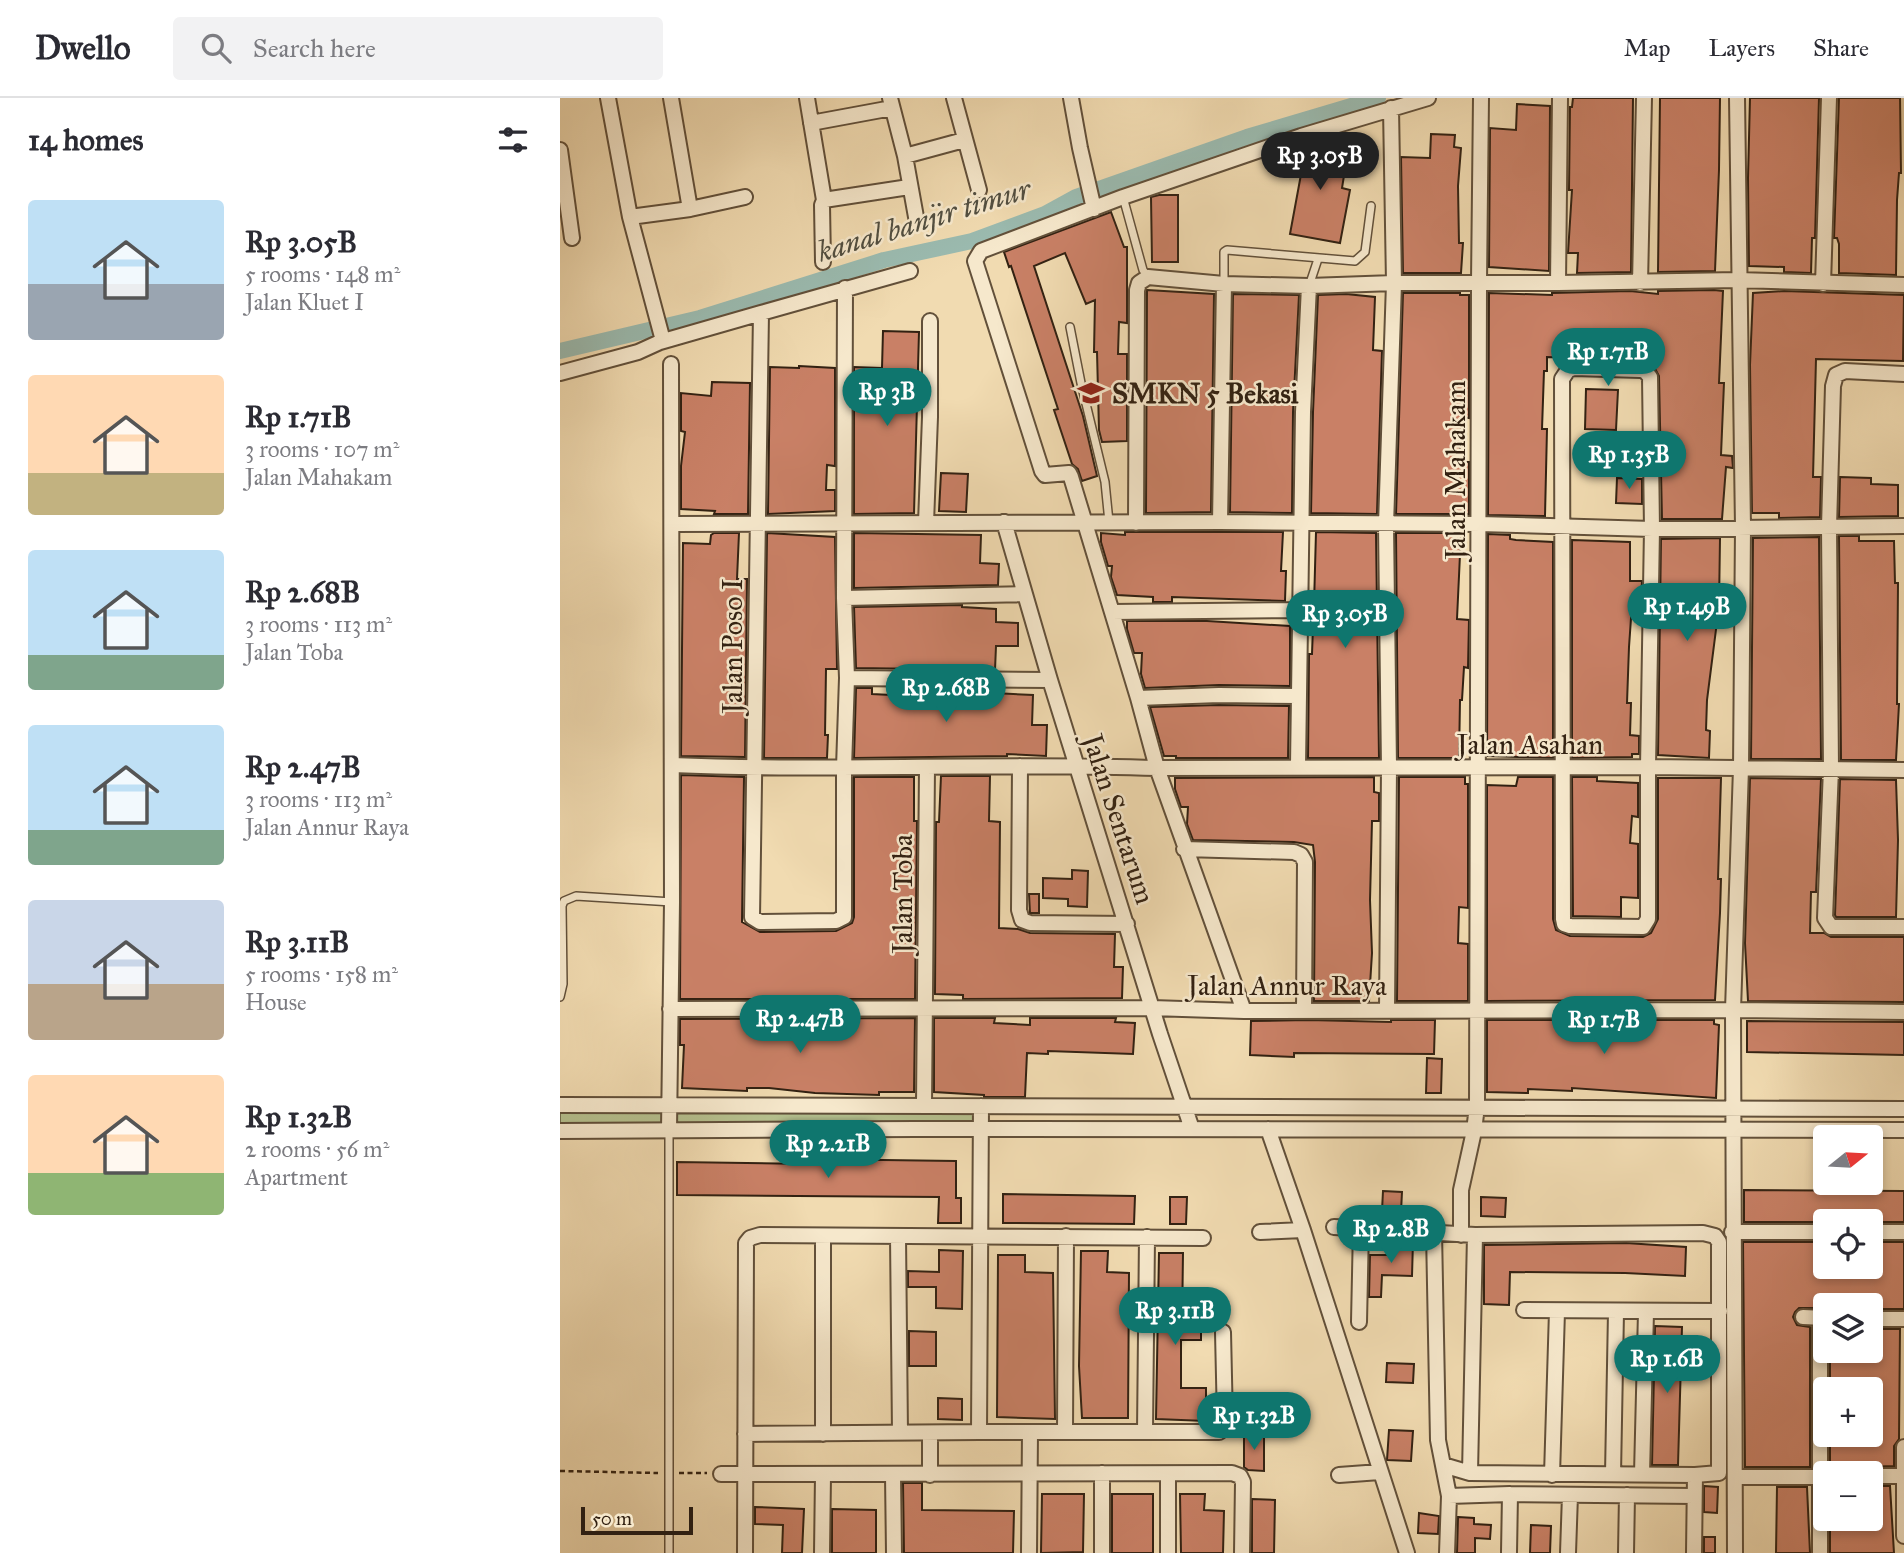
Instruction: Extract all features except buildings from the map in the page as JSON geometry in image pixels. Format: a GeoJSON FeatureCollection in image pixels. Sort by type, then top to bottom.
{"type":"FeatureCollection","features":[{"type":"Feature","properties":{"kind":"street"},"geometry":{"type":"LineString","coordinates":[[608,98],[630,217],[661,339]]}},
{"type":"Feature","properties":{"kind":"street"},"geometry":{"type":"LineString","coordinates":[[671,98],[690,209]]}},
{"type":"Feature","properties":{"kind":"street"},"geometry":{"type":"LineString","coordinates":[[807,98],[824,200],[824,262]]}},
{"type":"Feature","properties":{"kind":"street"},"geometry":{"type":"LineString","coordinates":[[954,98],[979,190]]}},
{"type":"Feature","properties":{"kind":"street"},"geometry":{"type":"LineString","coordinates":[[1071,98],[1092,199]]}},
{"type":"Feature","properties":{"kind":"street"},"geometry":{"type":"LineString","coordinates":[[1244,1011],[1157,768],[1069,473],[1050,476],[1042,471],[975,261],[981,251],[1092,199],[1123,197],[1301,136],[1428,98]]}},
{"type":"Feature","properties":{"kind":"street","name":"Jalan Mahakam"},"geometry":{"type":"LineString","coordinates":[[1470,1474],[1468,1235],[1461,1190],[1477,1106],[1481,98]]}},
{"type":"Feature","properties":{"kind":"street"},"geometry":{"type":"LineString","coordinates":[[1558,283],[1560,98]]}},
{"type":"Feature","properties":{"kind":"street"},"geometry":{"type":"LineString","coordinates":[[1640,283],[1644,98]]}},
{"type":"Feature","properties":{"kind":"street"},"geometry":{"type":"LineString","coordinates":[[1735,1553],[1732,1110],[1741,768],[1743,528],[1737,98]]}},
{"type":"Feature","properties":{"kind":"street"},"geometry":{"type":"LineString","coordinates":[[1823,284],[1829,98]]}},
{"type":"Feature","properties":{"kind":"street"},"geometry":{"type":"LineString","coordinates":[[811,123],[891,103],[905,156],[916,218]]}},
{"type":"Feature","properties":{"kind":"street"},"geometry":{"type":"LineString","coordinates":[[1387,1010],[1389,768],[1386,525],[1394,283],[1391,108]]}},
{"type":"Feature","properties":{"kind":"street"},"geometry":{"type":"LineString","coordinates":[[905,156],[964,139]]}},
{"type":"Feature","properties":{"kind":"street"},"geometry":{"type":"LineString","coordinates":[[560,150],[572,238]]}},
{"type":"Feature","properties":{"kind":"street"},"geometry":{"type":"LineString","coordinates":[[824,200],[909,187]]}},
{"type":"Feature","properties":{"kind":"street"},"geometry":{"type":"LineString","coordinates":[[630,217],[690,209],[745,197]]}},
{"type":"Feature","properties":{"kind":"street"},"geometry":{"type":"LineString","coordinates":[[560,373],[638,352],[661,339],[910,271]]}},
{"type":"Feature","properties":{"kind":"street"},"geometry":{"type":"LineString","coordinates":[[1136,523],[1137,290],[1139,283],[1148,277],[1224,284],[1309,286],[1738,280],[1904,285]]}},
{"type":"Feature","properties":{"kind":"street"},"geometry":{"type":"LineString","coordinates":[[1220,522],[1224,284]]}},
{"type":"Feature","properties":{"kind":"street"},"geometry":{"type":"LineString","coordinates":[[1298,766],[1303,412],[1309,286]]}},
{"type":"Feature","properties":{"kind":"street"},"geometry":{"type":"LineString","coordinates":[[844,768],[847,678],[844,598],[845,288]]}},
{"type":"Feature","properties":{"kind":"street","name":"Jalan Poso I"},"geometry":{"type":"LineString","coordinates":[[761,313],[752,917],[760,922],[843,919],[844,768]]}},
{"type":"Feature","properties":{"kind":"street"},"geometry":{"type":"LineString","coordinates":[[926,523],[930,321]]}},
{"type":"Feature","properties":{"kind":"street"},"geometry":{"type":"LineString","coordinates":[[669,1130],[672,902],[671,364]]}},
{"type":"Feature","properties":{"kind":"street"},"geometry":{"type":"LineString","coordinates":[[1574,368],[1645,371],[1650,377],[1652,529],[1648,919],[1643,927],[1564,924],[1561,769],[1563,526],[1562,379],[1565,373],[1574,368]]}},
{"type":"Feature","properties":{"kind":"street"},"geometry":{"type":"LineString","coordinates":[[1904,374],[1845,371],[1836,375],[1833,386],[1829,527],[1831,769],[1825,921],[1832,927],[1904,928]]}},
{"type":"Feature","properties":{"kind":"street","name":"Jalan Sentarum"},"geometry":{"type":"LineString","coordinates":[[1004,522],[1049,680],[1192,1129]]}},
{"type":"Feature","properties":{"kind":"street"},"geometry":{"type":"LineString","coordinates":[[672,524],[1220,522],[1479,524],[1652,529],[1904,526]]}},
{"type":"Feature","properties":{"kind":"street"},"geometry":{"type":"LineString","coordinates":[[844,598],[1025,594]]}},
{"type":"Feature","properties":{"kind":"street"},"geometry":{"type":"LineString","coordinates":[[1112,612],[1300,610]]}},
{"type":"Feature","properties":{"kind":"street"},"geometry":{"type":"LineString","coordinates":[[847,678],[1049,680]]}},
{"type":"Feature","properties":{"kind":"street"},"geometry":{"type":"LineString","coordinates":[[1138,698],[1298,696]]}},
{"type":"Feature","properties":{"kind":"street","name":"Jalan Asahan"},"geometry":{"type":"LineString","coordinates":[[672,765],[756,769],[1076,765],[1157,768],[1298,766],[1904,770]]}},
{"type":"Feature","properties":{"kind":"street"},"geometry":{"type":"LineString","coordinates":[[1020,766],[1019,910],[1022,920],[1030,923],[1127,924]]}},
{"type":"Feature","properties":{"kind":"street","name":"Jalan Toba"},"geometry":{"type":"LineString","coordinates":[[924,1105],[927,767]]}},
{"type":"Feature","properties":{"kind":"street"},"geometry":{"type":"LineString","coordinates":[[1184,849],[1294,852],[1301,855],[1305,862],[1304,1011]]}},
{"type":"Feature","properties":{"kind":"street","name":"Jalan Annur Raya"},"geometry":{"type":"LineString","coordinates":[[670,1009],[1152,1008],[1244,1011],[1904,1012]]}},
{"type":"Feature","properties":{"kind":"street"},"geometry":{"type":"LineString","coordinates":[[560,1105],[1904,1109]]}},
{"type":"Feature","properties":{"kind":"street"},"geometry":{"type":"LineString","coordinates":[[979,1432],[981,1106]]}},
{"type":"Feature","properties":{"kind":"street"},"geometry":{"type":"LineString","coordinates":[[1268,1129],[1407,1553]]}},
{"type":"Feature","properties":{"kind":"street"},"geometry":{"type":"LineString","coordinates":[[560,1131],[1904,1130]]}},
{"type":"Feature","properties":{"kind":"street"},"geometry":{"type":"LineString","coordinates":[[1334,1227],[1468,1235],[1710,1234],[1719,1242],[1719,1473],[1470,1474],[1443,1465]]}},
{"type":"Feature","properties":{"kind":"street"},"geometry":{"type":"LineString","coordinates":[[1359,1322],[1361,1228]]}},
{"type":"Feature","properties":{"kind":"street"},"geometry":{"type":"LineString","coordinates":[[1260,1232],[1303,1230]]}},
{"type":"Feature","properties":{"kind":"street"},"geometry":{"type":"LineString","coordinates":[[1434,1232],[1438,1440],[1449,1496],[1447,1553]]}},
{"type":"Feature","properties":{"kind":"street"},"geometry":{"type":"LineString","coordinates":[[1732,1232],[1813,1232]]}},
{"type":"Feature","properties":{"kind":"street"},"geometry":{"type":"LineString","coordinates":[[1883,1232],[1904,1232]]}},
{"type":"Feature","properties":{"kind":"street"},"geometry":{"type":"LineString","coordinates":[[745,1553],[746,1243],[750,1238],[760,1235],[979,1235],[1203,1238]]}},
{"type":"Feature","properties":{"kind":"street"},"geometry":{"type":"LineString","coordinates":[[823,1236],[823,1434]]}},
{"type":"Feature","properties":{"kind":"street"},"geometry":{"type":"LineString","coordinates":[[898,1236],[900,1433]]}},
{"type":"Feature","properties":{"kind":"street"},"geometry":{"type":"LineString","coordinates":[[1065,1432],[1066,1237]]}},
{"type":"Feature","properties":{"kind":"street"},"geometry":{"type":"LineString","coordinates":[[1145,1432],[1147,1237]]}},
{"type":"Feature","properties":{"kind":"street"},"geometry":{"type":"LineString","coordinates":[[1524,1310],[1720,1311]]}},
{"type":"Feature","properties":{"kind":"street"},"geometry":{"type":"LineString","coordinates":[[1552,1475],[1558,1311]]}},
{"type":"Feature","properties":{"kind":"street"},"geometry":{"type":"LineString","coordinates":[[1642,1474],[1646,1311]]}},
{"type":"Feature","properties":{"kind":"street"},"geometry":{"type":"LineString","coordinates":[[1613,1474],[1616,1312]]}},
{"type":"Feature","properties":{"kind":"street"},"geometry":{"type":"LineString","coordinates":[[1803,1317],[1813,1318]]}},
{"type":"Feature","properties":{"kind":"street"},"geometry":{"type":"LineString","coordinates":[[1883,1319],[1904,1319]]}},
{"type":"Feature","properties":{"kind":"street"},"geometry":{"type":"LineString","coordinates":[[745,1434],[1219,1432],[1225,1427],[1223,1332]]}},
{"type":"Feature","properties":{"kind":"street"},"geometry":{"type":"LineString","coordinates":[[1822,1461],[1823,1363]]}},
{"type":"Feature","properties":{"kind":"street"},"geometry":{"type":"LineString","coordinates":[[1029,1553],[1030,1432]]}},
{"type":"Feature","properties":{"kind":"street"},"geometry":{"type":"LineString","coordinates":[[930,1433],[930,1475]]}},
{"type":"Feature","properties":{"kind":"street"},"geometry":{"type":"LineString","coordinates":[[1904,1447],[1904,1536]]}},
{"type":"Feature","properties":{"kind":"street"},"geometry":{"type":"LineString","coordinates":[[1339,1475],[1380,1472]]}},
{"type":"Feature","properties":{"kind":"street"},"geometry":{"type":"LineString","coordinates":[[721,1474],[1233,1474],[1240,1476],[1244,1482],[1242,1553]]}},
{"type":"Feature","properties":{"kind":"street"},"geometry":{"type":"LineString","coordinates":[[1102,1474],[1102,1553]]}},
{"type":"Feature","properties":{"kind":"street"},"geometry":{"type":"LineString","coordinates":[[822,1553],[823,1475]]}},
{"type":"Feature","properties":{"kind":"street"},"geometry":{"type":"LineString","coordinates":[[893,1475],[894,1553]]}},
{"type":"Feature","properties":{"kind":"street"},"geometry":{"type":"LineString","coordinates":[[1168,1475],[1168,1553]]}},
{"type":"Feature","properties":{"kind":"street"},"geometry":{"type":"LineString","coordinates":[[1693,1553],[1695,1475]]}},
{"type":"Feature","properties":{"kind":"street"},"geometry":{"type":"LineString","coordinates":[[1736,1477],[1813,1476]]}},
{"type":"Feature","properties":{"kind":"street"},"geometry":{"type":"LineString","coordinates":[[1883,1476],[1904,1476]]}},
{"type":"Feature","properties":{"kind":"street"},"geometry":{"type":"LineString","coordinates":[[1509,1553],[1510,1494]]}},
{"type":"Feature","properties":{"kind":"street"},"geometry":{"type":"LineString","coordinates":[[1568,1553],[1570,1495]]}},
{"type":"Feature","properties":{"kind":"street"},"geometry":{"type":"LineString","coordinates":[[1626,1553],[1627,1495]]}},
{"type":"Feature","properties":{"kind":"street"},"geometry":{"type":"LineString","coordinates":[[1449,1496],[1694,1496]]}},
{"type":"Feature","properties":{"kind":"street"},"geometry":{"type":"LineString","coordinates":[[1820,1553],[1821,1531]]}},
{"type":"Feature","properties":{"kind":"lane"},"geometry":{"type":"LineString","coordinates":[[1123,197],[1139,257],[1148,277]]}},
{"type":"Feature","properties":{"kind":"lane"},"geometry":{"type":"LineString","coordinates":[[1224,284],[1223,260],[1227,250],[1318,259],[1355,261],[1361,258],[1365,252],[1371,206]]}},
{"type":"Feature","properties":{"kind":"lane"},"geometry":{"type":"LineString","coordinates":[[1309,286],[1318,259]]}},
{"type":"Feature","properties":{"kind":"lane"},"geometry":{"type":"LineString","coordinates":[[1070,327],[1105,482],[1109,522]]}},
{"type":"Feature","properties":{"kind":"lane"},"geometry":{"type":"LineString","coordinates":[[560,997],[563,984],[564,901],[576,896],[672,902]]}},
{"type":"Feature","properties":{"kind":"lane"},"geometry":{"type":"LineString","coordinates":[[669,1130],[665,1473],[669,1553]]}},
{"type":"Feature","properties":{"kind":"path"},"geometry":{"type":"LineString","coordinates":[[560,1471],[721,1474]]}},
{"type":"Feature","properties":{"kind":"green space"},"geometry":{"type":"Polygon","coordinates":[[[560,1105],[981,1106],[981,1130],[560,1131],[560,1105]]]}},
{"type":"Feature","properties":{"kind":"waterway","name":"kanal banjir timur"},"geometry":{"type":"LineString","coordinates":[[560,351],[700,318],[884,260],[972,241],[1045,214],[1076,197],[1247,137],[1378,98]]}},
{"type":"Feature","properties":{"kind":"place","name":"SMKN 5 Bekasi"},"geometry":{"type":"Point","coordinates":[1091,393]}}]}
